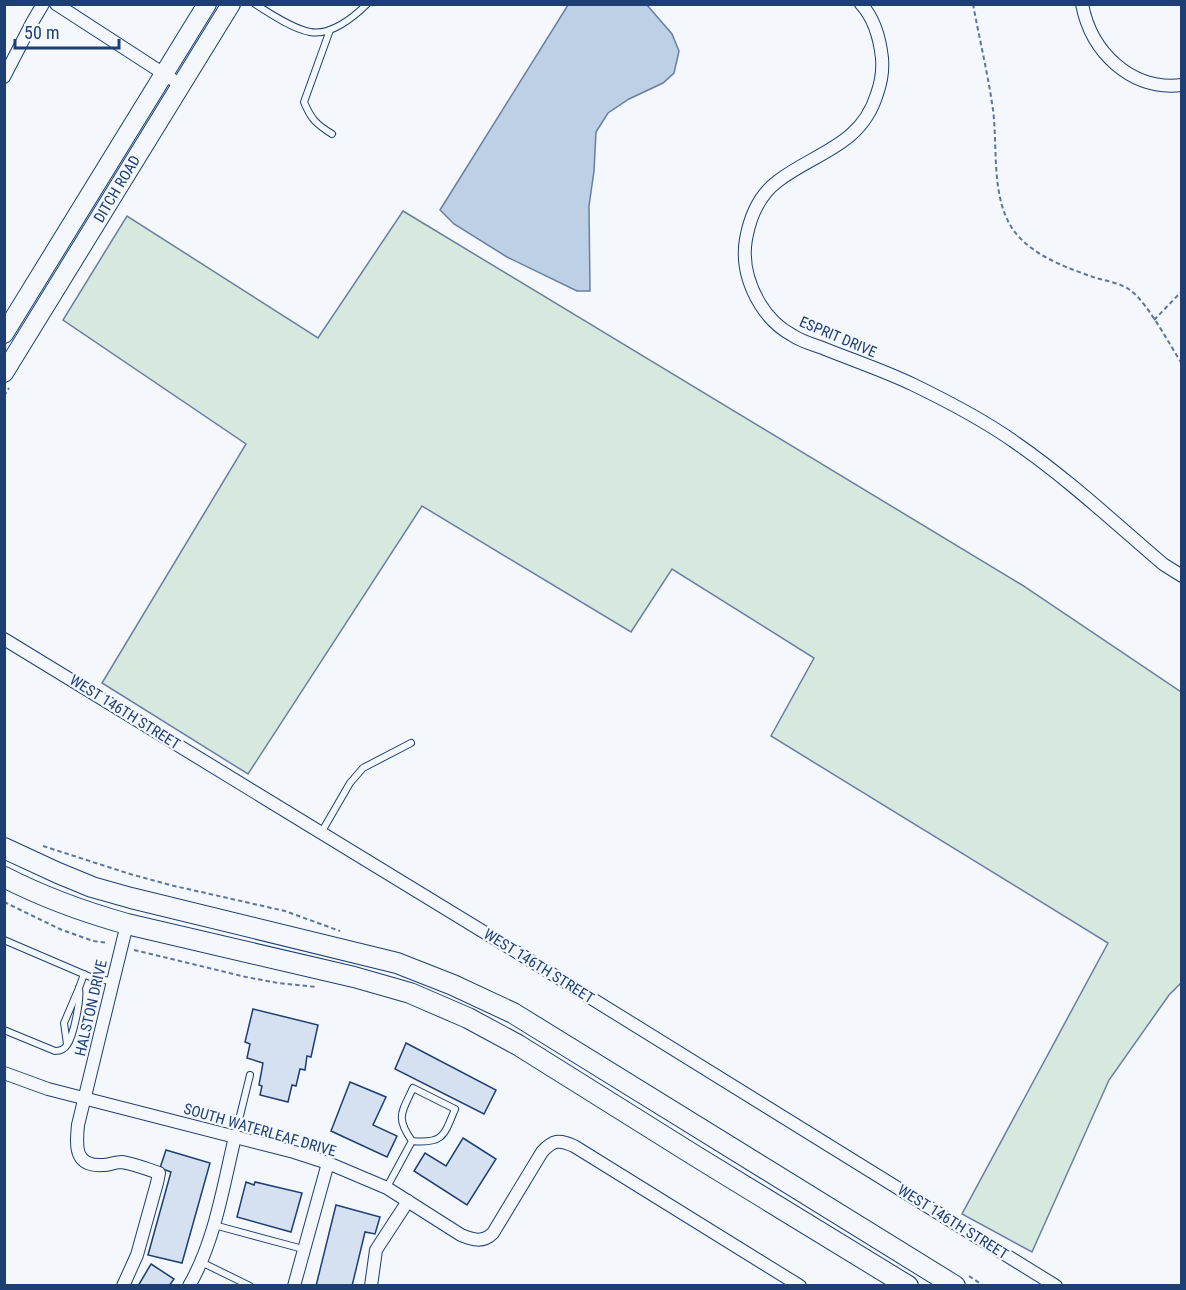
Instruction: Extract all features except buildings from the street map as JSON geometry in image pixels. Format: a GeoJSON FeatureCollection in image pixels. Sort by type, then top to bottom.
{"type":"FeatureCollection","features":[{"type":"Feature","properties":{"kind":"main road"},"geometry":{"type":"LineString","coordinates":[[4,848],[102,890],[166,908],[397,963],[453,985],[513,1013],[956,1286]]}},
{"type":"Feature","properties":{"kind":"main road"},"geometry":{"type":"LineString","coordinates":[[4,877],[60,902],[127,924],[354,977],[410,993],[468,1018],[518,1046],[908,1286]]}},
{"type":"Feature","properties":{"kind":"street"},"geometry":{"type":"LineString","coordinates":[[4,77],[43,4]]}},
{"type":"Feature","properties":{"kind":"street"},"geometry":{"type":"LineString","coordinates":[[56,4],[181,85]]}},
{"type":"Feature","properties":{"kind":"street","name":"DITCH ROAD"},"geometry":{"type":"LineString","coordinates":[[4,334],[207,4]]}},
{"type":"Feature","properties":{"kind":"street","name":"DITCH ROAD"},"geometry":{"type":"LineString","coordinates":[[4,373],[231,4]]}},
{"type":"Feature","properties":{"kind":"street","name":"ESPRIT DRIVE"},"geometry":{"type":"LineString","coordinates":[[861,4],[867,10],[880,45],[883,66],[879,88],[873,106],[851,135],[777,181],[755,209],[748,228],[745,264],[750,285],[761,306],[776,323],[793,336],[911,384],[969,412],[1056,473],[1163,564],[1182,576]]}},
{"type":"Feature","properties":{"kind":"street"},"geometry":{"type":"LineString","coordinates":[[1082,4],[1089,29],[1096,42],[1114,63],[1131,75],[1149,82],[1170,86],[1182,85]]}},
{"type":"Feature","properties":{"kind":"street","name":"WEST 146TH STREET"},"geometry":{"type":"LineString","coordinates":[[4,639],[1056,1286]]}},
{"type":"Feature","properties":{"kind":"street","name":"HALSTON DRIVE"},"geometry":{"type":"LineString","coordinates":[[123,1286],[137,1255],[159,1173],[122,1162],[91,1164],[82,1160],[76,1148],[78,1125],[127,924]]}},
{"type":"Feature","properties":{"kind":"street","name":"SOUTH WATERLEAF DRIVE"},"geometry":{"type":"LineString","coordinates":[[4,1073],[48,1089],[294,1152],[327,1163],[387,1188],[461,1235],[472,1239],[481,1240],[488,1237],[542,1152],[559,1141],[574,1146],[800,1286]]}},
{"type":"Feature","properties":{"kind":"street"},"geometry":{"type":"LineString","coordinates":[[189,1286],[201,1262],[214,1225],[235,1137]]}},
{"type":"Feature","properties":{"kind":"street"},"geometry":{"type":"LineString","coordinates":[[294,1286],[327,1163]]}},
{"type":"Feature","properties":{"kind":"street"},"geometry":{"type":"LineString","coordinates":[[371,1286],[376,1250],[408,1201]]}},
{"type":"Feature","properties":{"kind":"lane"},"geometry":{"type":"LineString","coordinates":[[255,4],[311,32],[330,30],[359,12],[367,4]]}},
{"type":"Feature","properties":{"kind":"lane"},"geometry":{"type":"LineString","coordinates":[[330,30],[304,102],[315,123],[332,134]]}},
{"type":"Feature","properties":{"kind":"lane"},"geometry":{"type":"LineString","coordinates":[[321,833],[350,783],[363,768],[411,743]]}},
{"type":"Feature","properties":{"kind":"lane"},"geometry":{"type":"LineString","coordinates":[[4,940],[95,979],[112,981]]}},
{"type":"Feature","properties":{"kind":"lane"},"geometry":{"type":"LineString","coordinates":[[67,1046],[64,1023],[84,974]]}},
{"type":"Feature","properties":{"kind":"lane"},"geometry":{"type":"LineString","coordinates":[[4,1030],[55,1051],[62,1050],[67,1046],[72,1035],[81,996],[79,988]]}},
{"type":"Feature","properties":{"kind":"lane"},"geometry":{"type":"LineString","coordinates":[[235,1137],[250,1075]]}},
{"type":"Feature","properties":{"kind":"lane"},"geometry":{"type":"LineString","coordinates":[[413,1088],[455,1109],[448,1127],[436,1141],[412,1141],[402,1123],[402,1114],[413,1088]]}},
{"type":"Feature","properties":{"kind":"lane"},"geometry":{"type":"LineString","coordinates":[[387,1188],[412,1141]]}},
{"type":"Feature","properties":{"kind":"lane"},"geometry":{"type":"LineString","coordinates":[[214,1225],[303,1249]]}},
{"type":"Feature","properties":{"kind":"lane"},"geometry":{"type":"LineString","coordinates":[[201,1262],[250,1286]]}},
{"type":"Feature","properties":{"kind":"path"},"geometry":{"type":"LineString","coordinates":[[973,4],[992,104],[998,192],[1003,209],[1014,230],[1028,245],[1050,259],[1130,290],[1145,305],[1182,364]]}},
{"type":"Feature","properties":{"kind":"path"},"geometry":{"type":"LineString","coordinates":[[1154,320],[1182,291]]}},
{"type":"Feature","properties":{"kind":"path"},"geometry":{"type":"LineString","coordinates":[[38,844],[130,874]]}},
{"type":"Feature","properties":{"kind":"path"},"geometry":{"type":"LineString","coordinates":[[4,902],[62,930],[103,942]]}},
{"type":"Feature","properties":{"kind":"path"},"geometry":{"type":"LineString","coordinates":[[139,952],[246,977],[316,987]]}},
{"type":"Feature","properties":{"kind":"shaded area"},"geometry":{"type":"Polygon","coordinates":[[[403,211],[1022,585],[1181,692],[1181,983],[1169,995],[1109,1080],[1032,1252],[962,1214],[1108,943],[771,736],[814,658],[672,569],[631,632],[422,506],[248,774],[102,683],[246,444],[63,320],[127,216],[318,338],[403,211]]]}},
{"type":"Feature","properties":{"kind":"water"},"geometry":{"type":"Polygon","coordinates":[[[568,5],[647,5],[672,34],[679,51],[674,73],[663,83],[629,99],[608,113],[596,132],[589,206],[590,291],[577,291],[507,257],[454,224],[440,210],[568,5]]]}}]}
